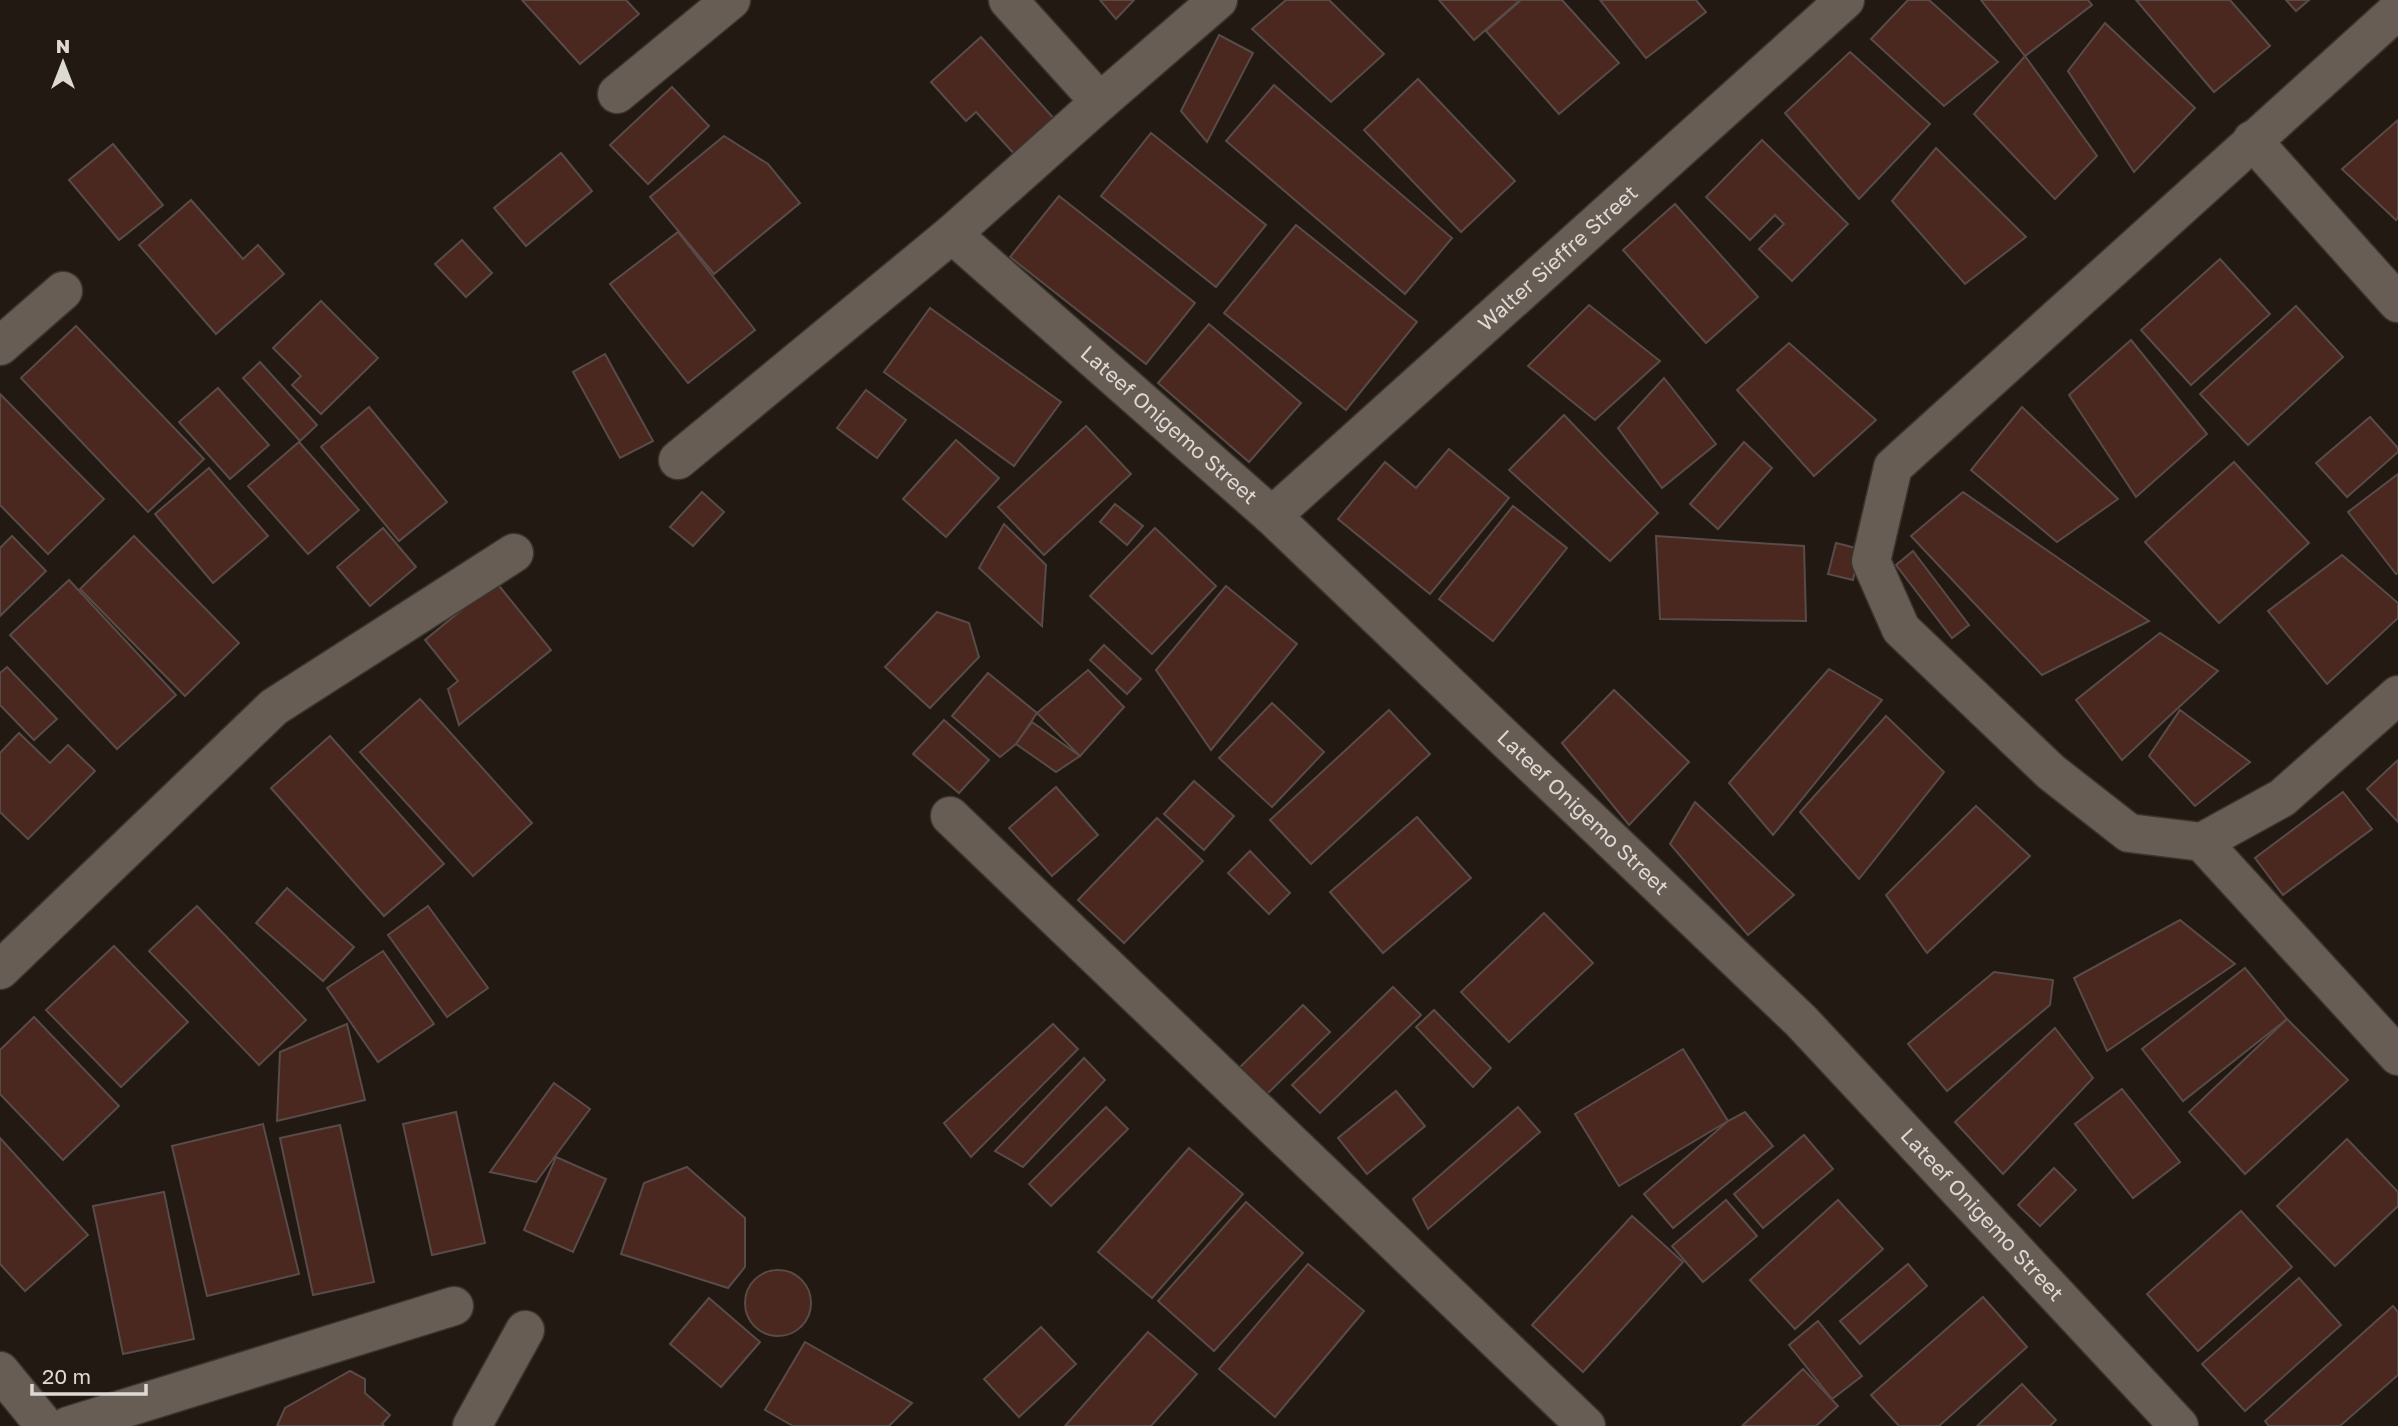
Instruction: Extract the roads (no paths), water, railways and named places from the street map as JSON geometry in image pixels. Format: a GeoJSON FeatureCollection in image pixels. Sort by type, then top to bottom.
{"type":"FeatureCollection","features":[{"type":"Feature","properties":{"kind":"street"},"geometry":{"type":"LineString","coordinates":[[617,94],[731,0]]}},
{"type":"Feature","properties":{"kind":"street"},"geometry":{"type":"LineString","coordinates":[[1008,0],[1100,102]]}},
{"type":"Feature","properties":{"kind":"street"},"geometry":{"type":"LineString","coordinates":[[678,460],[952,234],[1218,0]]}},
{"type":"Feature","properties":{"kind":"street","name":"Walter Sieffre Street"},"geometry":{"type":"LineString","coordinates":[[1272,516],[1845,0]]}},
{"type":"Feature","properties":{"kind":"street"},"geometry":{"type":"LineString","coordinates":[[2398,10],[1893,467],[1871,561],[1901,629],[2051,772],[2129,833],[2202,842],[2282,798],[2398,695]]}},
{"type":"Feature","properties":{"kind":"street"},"geometry":{"type":"LineString","coordinates":[[2252,140],[2398,303]]}},
{"type":"Feature","properties":{"kind":"street","name":"Lateef Onigemo Street"},"geometry":{"type":"LineString","coordinates":[[952,234],[1272,516],[1801,1020],[2179,1426]]}},
{"type":"Feature","properties":{"kind":"street"},"geometry":{"type":"LineString","coordinates":[[0,346],[63,291]]}},
{"type":"Feature","properties":{"kind":"street"},"geometry":{"type":"LineString","coordinates":[[0,970],[274,707],[514,553]]}},
{"type":"Feature","properties":{"kind":"street"},"geometry":{"type":"LineString","coordinates":[[950,816],[1586,1426]]}},
{"type":"Feature","properties":{"kind":"street"},"geometry":{"type":"LineString","coordinates":[[2202,842],[2398,1056]]}},
{"type":"Feature","properties":{"kind":"street"},"geometry":{"type":"LineString","coordinates":[[68,1426],[454,1306]]}},
{"type":"Feature","properties":{"kind":"street"},"geometry":{"type":"LineString","coordinates":[[471,1426],[526,1330]]}},
{"type":"Feature","properties":{"kind":"street"},"geometry":{"type":"LineString","coordinates":[[0,1371],[45,1426]]}}]}
